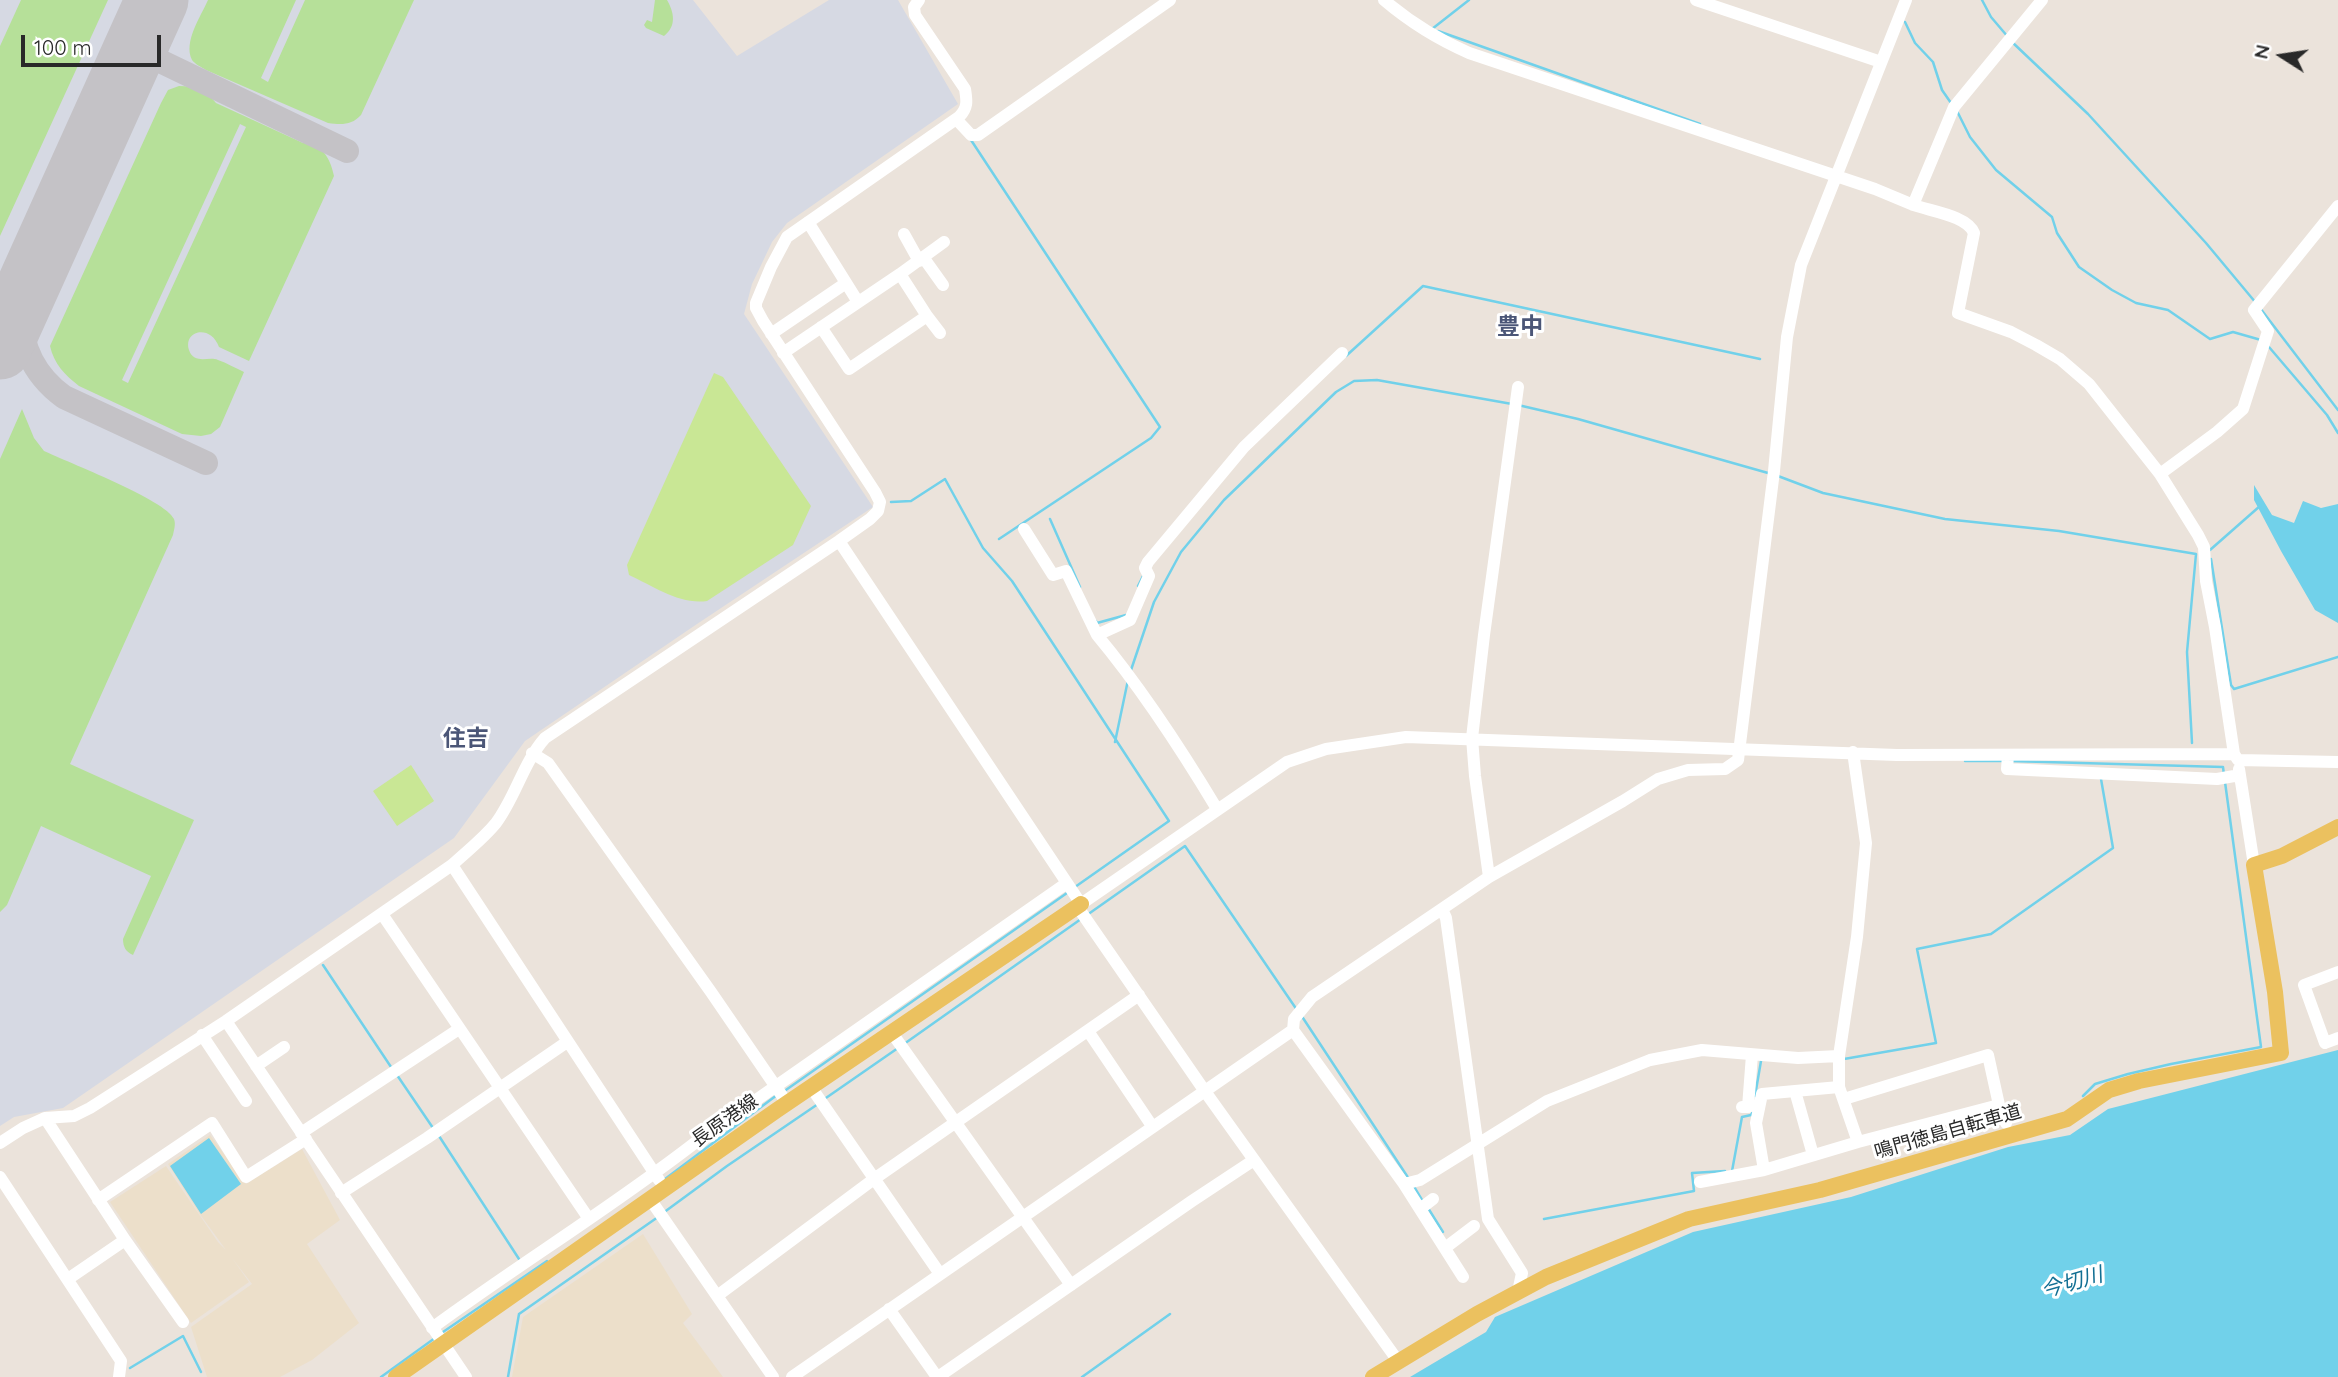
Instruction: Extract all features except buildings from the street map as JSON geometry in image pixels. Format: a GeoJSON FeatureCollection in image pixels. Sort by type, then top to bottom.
{"type":"FeatureCollection","features":[{"type":"Feature","properties":{"kind":"main road"},"geometry":{"type":"LineString","coordinates":[[2254,865],[2282,856],[2338,827]]}},
{"type":"Feature","properties":{"kind":"main road","name":"鳴門徳島自転車道"},"geometry":{"type":"LineString","coordinates":[[1373,1377],[1546,1277],[1689,1219],[1820,1191],[2067,1119],[2109,1090],[2139,1081],[2281,1053],[2275,992],[2254,865]]}},
{"type":"Feature","properties":{"kind":"main road","name":"長原港線"},"geometry":{"type":"LineString","coordinates":[[396,1377],[437,1336],[665,1189],[1079,905]]}},
{"type":"Feature","properties":{"kind":"street"},"geometry":{"type":"LineString","coordinates":[[0,1143],[45,1118],[74,1116],[90,1108],[226,1021],[452,865],[475,846],[496,822],[517,788],[532,753],[545,738],[839,541],[878,511],[880,502],[771,334],[756,309],[756,303],[771,267],[788,237],[965,111],[965,89],[915,15],[914,7],[919,0]]}},
{"type":"Feature","properties":{"kind":"street"},"geometry":{"type":"LineString","coordinates":[[1384,0],[1437,39],[1469,53],[1875,189],[1972,226],[1975,233],[1958,313],[2011,332],[2060,359],[2089,384],[2160,474],[2199,535],[2204,547],[2206,581],[2254,865]]}},
{"type":"Feature","properties":{"kind":"street"},"geometry":{"type":"LineString","coordinates":[[1696,0],[1881,62]]}},
{"type":"Feature","properties":{"kind":"street"},"geometry":{"type":"LineString","coordinates":[[1463,1277],[1404,1184],[1293,1030],[1294,1020],[1312,997],[1489,877],[1658,779],[1688,770],[1725,769],[1738,760],[1789,326],[1801,265],[1906,0]]}},
{"type":"Feature","properties":{"kind":"street"},"geometry":{"type":"LineString","coordinates":[[1913,205],[1952,111],[2042,0]]}},
{"type":"Feature","properties":{"kind":"street"},"geometry":{"type":"LineString","coordinates":[[956,119],[971,135],[978,135],[1162,2]]}},
{"type":"Feature","properties":{"kind":"street"},"geometry":{"type":"LineString","coordinates":[[2160,474],[2243,409],[2268,331],[2254,310],[2338,206]]}},
{"type":"Feature","properties":{"kind":"street"},"geometry":{"type":"LineString","coordinates":[[808,222],[858,302]]}},
{"type":"Feature","properties":{"kind":"street"},"geometry":{"type":"LineString","coordinates":[[904,234],[943,285]]}},
{"type":"Feature","properties":{"kind":"street"},"geometry":{"type":"LineString","coordinates":[[783,353],[944,242]]}},
{"type":"Feature","properties":{"kind":"street"},"geometry":{"type":"LineString","coordinates":[[900,274],[940,333]]}},
{"type":"Feature","properties":{"kind":"street"},"geometry":{"type":"LineString","coordinates":[[771,334],[846,283]]}},
{"type":"Feature","properties":{"kind":"street"},"geometry":{"type":"LineString","coordinates":[[821,327],[849,369],[927,316]]}},
{"type":"Feature","properties":{"kind":"street"},"geometry":{"type":"LineString","coordinates":[[1097,635],[1130,620],[1149,576],[1145,568],[1148,562],[1244,447],[1342,353]]}},
{"type":"Feature","properties":{"kind":"street"},"geometry":{"type":"LineString","coordinates":[[1489,877],[1475,780],[1472,738],[1518,387]]}},
{"type":"Feature","properties":{"kind":"street"},"geometry":{"type":"LineString","coordinates":[[1024,530],[1053,575],[1066,571],[1097,635],[1122,664],[1217,809]]}},
{"type":"Feature","properties":{"kind":"street"},"geometry":{"type":"LineString","coordinates":[[839,541],[1139,995],[1398,1362]]}},
{"type":"Feature","properties":{"kind":"street"},"geometry":{"type":"LineString","coordinates":[[1079,905],[1287,762],[1325,749],[1406,737],[1897,755],[2236,757],[2338,762]]}},
{"type":"Feature","properties":{"kind":"street"},"geometry":{"type":"LineString","coordinates":[[1853,752],[1856,788],[1866,843],[1857,937],[1839,1056],[1842,1093],[1858,1142]]}},
{"type":"Feature","properties":{"kind":"street"},"geometry":{"type":"LineString","coordinates":[[532,753],[548,762],[787,1103]]}},
{"type":"Feature","properties":{"kind":"street"},"geometry":{"type":"LineString","coordinates":[[2008,755],[2007,769],[2217,779],[2240,775]]}},
{"type":"Feature","properties":{"kind":"street"},"geometry":{"type":"LineString","coordinates":[[452,865],[665,1189]]}},
{"type":"Feature","properties":{"kind":"street"},"geometry":{"type":"LineString","coordinates":[[437,1336],[487,1287],[655,1174],[1067,883]]}},
{"type":"Feature","properties":{"kind":"street"},"geometry":{"type":"LineString","coordinates":[[1442,909],[1446,918],[1488,1219],[1522,1273],[1518,1292]]}},
{"type":"Feature","properties":{"kind":"street"},"geometry":{"type":"LineString","coordinates":[[382,914],[589,1219]]}},
{"type":"Feature","properties":{"kind":"street"},"geometry":{"type":"LineString","coordinates":[[2338,971],[2304,985],[2325,1043],[2338,1038]]}},
{"type":"Feature","properties":{"kind":"street"},"geometry":{"type":"LineString","coordinates":[[717,1296],[874,1179],[1139,995]]}},
{"type":"Feature","properties":{"kind":"street"},"geometry":{"type":"LineString","coordinates":[[226,1021],[466,1377]]}},
{"type":"Feature","properties":{"kind":"street"},"geometry":{"type":"LineString","coordinates":[[98,1200],[212,1124],[246,1177],[459,1029]]}},
{"type":"Feature","properties":{"kind":"street"},"geometry":{"type":"LineString","coordinates":[[792,1377],[1293,1030]]}},
{"type":"Feature","properties":{"kind":"street"},"geometry":{"type":"LineString","coordinates":[[1088,1031],[1152,1126]]}},
{"type":"Feature","properties":{"kind":"street"},"geometry":{"type":"LineString","coordinates":[[892,1033],[1071,1286]]}},
{"type":"Feature","properties":{"kind":"street"},"geometry":{"type":"LineString","coordinates":[[202,1035],[246,1101]]}},
{"type":"Feature","properties":{"kind":"street"},"geometry":{"type":"LineString","coordinates":[[341,1193],[567,1042]]}},
{"type":"Feature","properties":{"kind":"street"},"geometry":{"type":"LineString","coordinates":[[256,1066],[284,1047]]}},
{"type":"Feature","properties":{"kind":"street"},"geometry":{"type":"LineString","coordinates":[[1764,1170],[1756,1122],[1762,1094],[1795,1091],[1842,1093],[1986,1049],[2006,1123]]}},
{"type":"Feature","properties":{"kind":"street"},"geometry":{"type":"LineString","coordinates":[[1404,1184],[1420,1180],[1548,1101],[1650,1060],[1702,1050],[1798,1058],[1839,1056]]}},
{"type":"Feature","properties":{"kind":"street"},"geometry":{"type":"LineString","coordinates":[[1742,1107],[1748,1107],[1752,1055]]}},
{"type":"Feature","properties":{"kind":"street"},"geometry":{"type":"LineString","coordinates":[[811,1087],[940,1274]]}},
{"type":"Feature","properties":{"kind":"street"},"geometry":{"type":"LineString","coordinates":[[1795,1091],[1813,1155]]}},
{"type":"Feature","properties":{"kind":"street"},"geometry":{"type":"LineString","coordinates":[[1700,1182],[1764,1170],[1999,1105]]}},
{"type":"Feature","properties":{"kind":"street"},"geometry":{"type":"LineString","coordinates":[[45,1118],[183,1322]]}},
{"type":"Feature","properties":{"kind":"street"},"geometry":{"type":"LineString","coordinates":[[889,1309],[938,1377],[1254,1160]]}},
{"type":"Feature","properties":{"kind":"street"},"geometry":{"type":"LineString","coordinates":[[0,1177],[121,1361],[119,1377]]}},
{"type":"Feature","properties":{"kind":"street"},"geometry":{"type":"LineString","coordinates":[[650,1199],[773,1377]]}},
{"type":"Feature","properties":{"kind":"street"},"geometry":{"type":"LineString","coordinates":[[1420,1209],[1433,1199]]}},
{"type":"Feature","properties":{"kind":"street"},"geometry":{"type":"LineString","coordinates":[[1444,1248],[1475,1226]]}},
{"type":"Feature","properties":{"kind":"street"},"geometry":{"type":"LineString","coordinates":[[68,1279],[125,1240]]}},
{"type":"Feature","properties":{"kind":"shaded area"},"geometry":{"type":"Polygon","coordinates":[[[0,0],[693,0],[737,56],[829,0],[898,0],[958,104],[787,223],[772,242],[752,284],[744,314],[873,507],[525,741],[454,838],[63,1108],[14,1117],[0,1126],[0,0]]]}},
{"type":"Feature","properties":{"kind":"shaded area"},"geometry":{"type":"Polygon","coordinates":[[[210,1135],[246,1184],[302,1149],[340,1220],[307,1244],[359,1323],[312,1360],[280,1377],[207,1377],[191,1327],[252,1284],[232,1258],[249,1282],[191,1323],[110,1202],[166,1166],[226,1250],[168,1164],[210,1135]]]}},
{"type":"Feature","properties":{"kind":"shaded area"},"geometry":{"type":"Polygon","coordinates":[[[643,1234],[692,1314],[683,1323],[723,1377],[512,1377],[523,1317],[643,1234]]]}},
{"type":"Feature","properties":{"kind":"green space"},"geometry":{"type":"Polygon","coordinates":[[[21,0],[108,0],[0,236],[0,46],[21,0]]]}},
{"type":"Feature","properties":{"kind":"green space"},"geometry":{"type":"Polygon","coordinates":[[[208,0],[296,0],[261,78],[268,82],[305,0],[414,0],[361,115],[346,124],[338,124],[328,123],[206,70],[193,61],[190,53],[191,37],[208,0]]]}},
{"type":"Feature","properties":{"kind":"green space"},"geometry":{"type":"Polygon","coordinates":[[[655,0],[667,0],[673,14],[671,28],[664,36],[644,25],[647,20],[652,22],[655,0]]]}},
{"type":"Feature","properties":{"kind":"green space"},"geometry":{"type":"Polygon","coordinates":[[[179,86],[195,88],[216,103],[303,143],[315,145],[328,158],[334,176],[249,361],[219,347],[210,335],[199,332],[190,338],[189,350],[194,357],[218,360],[244,372],[220,427],[211,434],[201,436],[182,434],[79,386],[61,369],[50,346],[168,90],[179,86]],[[240,124],[122,380],[128,383],[246,127],[240,124]]]}},
{"type":"Feature","properties":{"kind":"green space"},"geometry":{"type":"Polygon","coordinates":[[[714,373],[723,377],[811,506],[793,545],[707,601],[697,601],[667,594],[629,575],[627,565],[714,373]]]}},
{"type":"Feature","properties":{"kind":"green space"},"geometry":{"type":"Polygon","coordinates":[[[22,409],[34,438],[44,451],[154,502],[175,521],[173,535],[70,764],[194,820],[133,955],[125,949],[123,939],[151,876],[41,826],[7,905],[0,912],[0,459],[22,409]]]}},
{"type":"Feature","properties":{"kind":"green space"},"geometry":{"type":"Polygon","coordinates":[[[411,765],[434,801],[397,826],[373,791],[411,765]]]}},
{"type":"Feature","properties":{"kind":"water"},"geometry":{"type":"Polygon","coordinates":[[[2254,485],[2272,515],[2294,523],[2303,501],[2321,508],[2338,504],[2338,623],[2315,610],[2254,500],[2254,485]]]}},
{"type":"Feature","properties":{"kind":"water","name":"今切川"},"geometry":{"type":"Polygon","coordinates":[[[2338,1050],[2338,1377],[1410,1377],[1486,1332],[1495,1317],[1693,1232],[1851,1197],[2008,1147],[2070,1135],[2108,1109],[2338,1050]]]}},
{"type":"Feature","properties":{"kind":"water"},"geometry":{"type":"Polygon","coordinates":[[[209,1138],[241,1184],[201,1214],[170,1166],[209,1138]]]}},
{"type":"Feature","properties":{"kind":"waterway"},"geometry":{"type":"LineString","coordinates":[[1432,29],[1469,0]]}},
{"type":"Feature","properties":{"kind":"waterway"},"geometry":{"type":"LineString","coordinates":[[1982,0],[1991,17],[2008,37]]}},
{"type":"Feature","properties":{"kind":"waterway"},"geometry":{"type":"LineString","coordinates":[[1905,22],[1915,43],[1933,62],[1942,90],[1951,103]]}},
{"type":"Feature","properties":{"kind":"waterway"},"geometry":{"type":"LineString","coordinates":[[1438,31],[1700,124]]}},
{"type":"Feature","properties":{"kind":"waterway"},"geometry":{"type":"LineString","coordinates":[[2012,42],[2088,114],[2206,243],[2256,303]]}},
{"type":"Feature","properties":{"kind":"waterway"},"geometry":{"type":"LineString","coordinates":[[1957,111],[1970,137],[1996,170],[2052,217],[2057,233],[2079,267],[2136,303],[2168,310],[2210,339],[2233,332],[2261,340]]}},
{"type":"Feature","properties":{"kind":"waterway"},"geometry":{"type":"LineString","coordinates":[[971,140],[1160,427],[1151,438],[999,539]]}},
{"type":"Feature","properties":{"kind":"waterway"},"geometry":{"type":"LineString","coordinates":[[1346,356],[1423,286],[1760,359]]}},
{"type":"Feature","properties":{"kind":"waterway"},"geometry":{"type":"LineString","coordinates":[[2260,308],[2338,410]]}},
{"type":"Feature","properties":{"kind":"waterway"},"geometry":{"type":"LineString","coordinates":[[2269,347],[2327,415],[2338,433]]}},
{"type":"Feature","properties":{"kind":"waterway"},"geometry":{"type":"LineString","coordinates":[[1131,670],[1154,602],[1181,552],[1224,500],[1336,392],[1354,381],[1377,380],[1512,404]]}},
{"type":"Feature","properties":{"kind":"waterway"},"geometry":{"type":"LineString","coordinates":[[1518,405],[1578,419],[1768,473]]}},
{"type":"Feature","properties":{"kind":"waterway"},"geometry":{"type":"LineString","coordinates":[[1778,476],[1823,493],[1945,519],[2059,531],[2196,554],[2187,652],[2192,743]]}},
{"type":"Feature","properties":{"kind":"waterway"},"geometry":{"type":"LineString","coordinates":[[891,502],[911,501],[945,479],[983,548],[1012,581],[1169,821],[1075,887]]}},
{"type":"Feature","properties":{"kind":"waterway"},"geometry":{"type":"LineString","coordinates":[[2210,550],[2260,506]]}},
{"type":"Feature","properties":{"kind":"waterway"},"geometry":{"type":"LineString","coordinates":[[1050,519],[1080,587]]}},
{"type":"Feature","properties":{"kind":"waterway"},"geometry":{"type":"LineString","coordinates":[[2211,559],[2231,685],[2234,689],[2338,657]]}},
{"type":"Feature","properties":{"kind":"waterway"},"geometry":{"type":"LineString","coordinates":[[1138,586],[1144,574]]}},
{"type":"Feature","properties":{"kind":"waterway"},"geometry":{"type":"LineString","coordinates":[[1096,621],[1097,623],[1126,615]]}},
{"type":"Feature","properties":{"kind":"waterway"},"geometry":{"type":"LineString","coordinates":[[1115,742],[1128,680]]}},
{"type":"Feature","properties":{"kind":"waterway"},"geometry":{"type":"LineString","coordinates":[[1965,761],[2004,761]]}},
{"type":"Feature","properties":{"kind":"waterway"},"geometry":{"type":"LineString","coordinates":[[2010,761],[2223,767],[2224,775]]}},
{"type":"Feature","properties":{"kind":"waterway"},"geometry":{"type":"LineString","coordinates":[[1844,1059],[1936,1043],[1917,949],[1991,934],[2113,848],[2101,779]]}},
{"type":"Feature","properties":{"kind":"waterway"},"geometry":{"type":"LineString","coordinates":[[2083,1096],[2095,1084],[2128,1074],[2261,1047],[2225,782]]}},
{"type":"Feature","properties":{"kind":"waterway"},"geometry":{"type":"LineString","coordinates":[[1087,915],[1185,846],[1297,1010]]}},
{"type":"Feature","properties":{"kind":"waterway"},"geometry":{"type":"LineString","coordinates":[[783,1092],[1067,893]]}},
{"type":"Feature","properties":{"kind":"waterway"},"geometry":{"type":"LineString","coordinates":[[904,1044],[1081,919]]}},
{"type":"Feature","properties":{"kind":"waterway"},"geometry":{"type":"LineString","coordinates":[[323,965],[391,1067]]}},
{"type":"Feature","properties":{"kind":"waterway"},"geometry":{"type":"LineString","coordinates":[[1301,1015],[1409,1179]]}},
{"type":"Feature","properties":{"kind":"waterway"},"geometry":{"type":"LineString","coordinates":[[823,1100],[898,1048]]}},
{"type":"Feature","properties":{"kind":"waterway"},"geometry":{"type":"LineString","coordinates":[[1755,1096],[1761,1061]]}},
{"type":"Feature","properties":{"kind":"waterway"},"geometry":{"type":"LineString","coordinates":[[397,1075],[433,1128]]}},
{"type":"Feature","properties":{"kind":"waterway"},"geometry":{"type":"LineString","coordinates":[[665,1179],[777,1095]]}},
{"type":"Feature","properties":{"kind":"waterway"},"geometry":{"type":"LineString","coordinates":[[663,1213],[818,1104]]}},
{"type":"Feature","properties":{"kind":"waterway"},"geometry":{"type":"LineString","coordinates":[[1732,1171],[1742,1117],[1752,1113]]}},
{"type":"Feature","properties":{"kind":"waterway"},"geometry":{"type":"LineString","coordinates":[[439,1136],[519,1259]]}},
{"type":"Feature","properties":{"kind":"waterway"},"geometry":{"type":"LineString","coordinates":[[1544,1219],[1694,1191],[1692,1173],[1725,1171]]}},
{"type":"Feature","properties":{"kind":"waterway"},"geometry":{"type":"LineString","coordinates":[[1413,1185],[1422,1200]]}},
{"type":"Feature","properties":{"kind":"waterway"},"geometry":{"type":"LineString","coordinates":[[1428,1208],[1443,1232]]}},
{"type":"Feature","properties":{"kind":"waterway"},"geometry":{"type":"LineString","coordinates":[[508,1377],[519,1314],[658,1217]]}},
{"type":"Feature","properties":{"kind":"waterway"},"geometry":{"type":"LineString","coordinates":[[443,1332],[547,1261]]}},
{"type":"Feature","properties":{"kind":"waterway"},"geometry":{"type":"LineString","coordinates":[[1082,1377],[1170,1314]]}},
{"type":"Feature","properties":{"kind":"waterway"},"geometry":{"type":"LineString","coordinates":[[130,1368],[183,1336],[201,1372]]}},
{"type":"Feature","properties":{"kind":"waterway"},"geometry":{"type":"LineString","coordinates":[[381,1377],[435,1338]]}},
{"type":"Feature","properties":{"kind":"taxiway"},"geometry":{"type":"LineString","coordinates":[[135,49],[347,151]]}},
{"type":"Feature","properties":{"kind":"taxiway"},"geometry":{"type":"LineString","coordinates":[[0,319],[21,301],[22,329],[29,355],[43,378],[64,397],[206,463]]}},
{"type":"Feature","properties":{"kind":"runway"},"geometry":{"type":"LineString","coordinates":[[0,348],[157,0]]}},
{"type":"Feature","properties":{"kind":"district","name":"豊中"},"geometry":{"type":"Point","coordinates":[1520,327]}},
{"type":"Feature","properties":{"kind":"district","name":"住吉"},"geometry":{"type":"Point","coordinates":[466,739]}}]}
